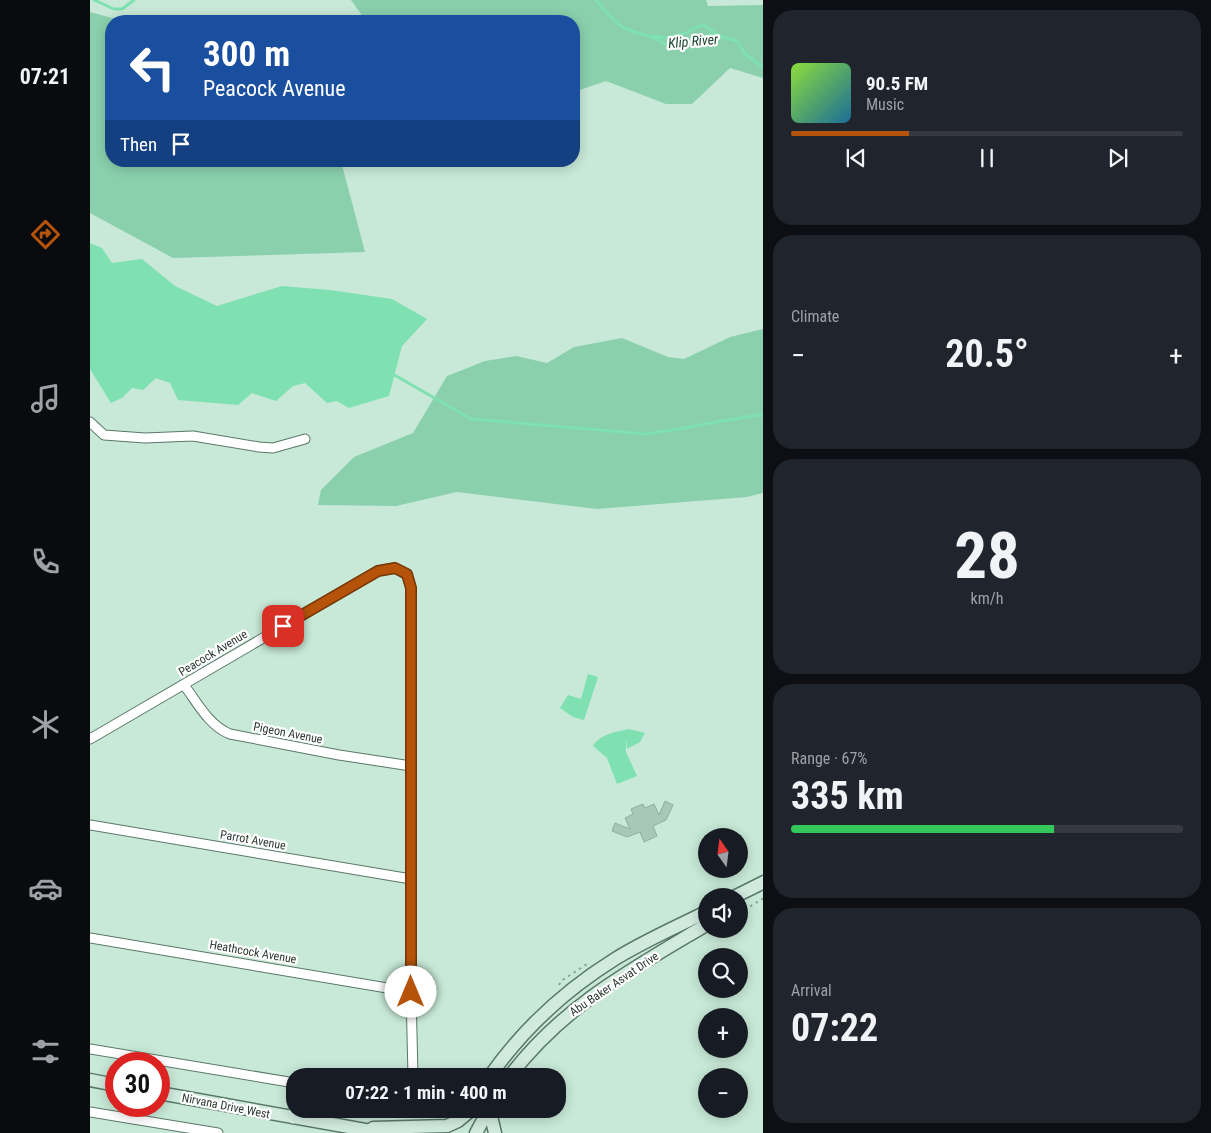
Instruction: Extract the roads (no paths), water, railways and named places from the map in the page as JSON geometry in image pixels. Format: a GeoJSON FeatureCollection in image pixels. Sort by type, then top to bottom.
{"type":"FeatureCollection","features":[{"type":"Feature","properties":{"kind":"main road"},"geometry":{"type":"LineString","coordinates":[[748,890],[763,882]]}},
{"type":"Feature","properties":{"kind":"main road"},"geometry":{"type":"LineString","coordinates":[[748,898],[763,889]]}},
{"type":"Feature","properties":{"kind":"main road","name":"Abu Baker Asvat Drive"},"geometry":{"type":"LineString","coordinates":[[497,1068],[529,1030],[559,1000],[579,984],[631,950],[698,916]]}},
{"type":"Feature","properties":{"kind":"main road","name":"Abu Baker Asvat Drive"},"geometry":{"type":"LineString","coordinates":[[517,1068],[548,1031],[586,1000],[698,930]]}},
{"type":"Feature","properties":{"kind":"main road"},"geometry":{"type":"LineString","coordinates":[[90,1080],[105,1083]]}},
{"type":"Feature","properties":{"kind":"main road","name":"Nirvana Drive West"},"geometry":{"type":"LineString","coordinates":[[170,1095],[351,1130],[382,1133]]}},
{"type":"Feature","properties":{"kind":"main road"},"geometry":{"type":"LineString","coordinates":[[351,1130],[447,1126],[461,1118]]}},
{"type":"Feature","properties":{"kind":"main road"},"geometry":{"type":"LineString","coordinates":[[458,1133],[466,1118]]}},
{"type":"Feature","properties":{"kind":"main road"},"geometry":{"type":"LineString","coordinates":[[476,1133],[484,1118]]}},
{"type":"Feature","properties":{"kind":"main road"},"geometry":{"type":"LineString","coordinates":[[491,1118],[495,1133]]}},
{"type":"Feature","properties":{"kind":"street"},"geometry":{"type":"LineString","coordinates":[[90,422],[104,435],[145,438],[193,436],[273,448],[305,439]]}},
{"type":"Feature","properties":{"kind":"street","name":"Peacock Avenue"},"geometry":{"type":"LineString","coordinates":[[90,739],[378,571],[395,568],[407,574],[411,588],[411,766]]}},
{"type":"Feature","properties":{"kind":"street","name":"Pigeon Avenue"},"geometry":{"type":"LineString","coordinates":[[184,685],[212,723],[219,730],[230,734],[338,755],[411,766]]}},
{"type":"Feature","properties":{"kind":"street"},"geometry":{"type":"LineString","coordinates":[[411,766],[411,992],[414,1068]]}},
{"type":"Feature","properties":{"kind":"street","name":"Parrot Avenue"},"geometry":{"type":"LineString","coordinates":[[90,825],[411,879]]}},
{"type":"Feature","properties":{"kind":"street","name":"Heathcock Avenue"},"geometry":{"type":"LineString","coordinates":[[90,938],[411,992]]}},
{"type":"Feature","properties":{"kind":"street"},"geometry":{"type":"LineString","coordinates":[[90,1049],[286,1082]]}},
{"type":"Feature","properties":{"kind":"street"},"geometry":{"type":"LineString","coordinates":[[90,1112],[218,1133]]}},
{"type":"Feature","properties":{"kind":"waterway"},"geometry":{"type":"LineString","coordinates":[[94,0],[114,9],[122,9],[134,0]]}},
{"type":"Feature","properties":{"kind":"waterway","name":"Klip River"},"geometry":{"type":"LineString","coordinates":[[596,0],[624,28],[650,36],[662,43],[685,43],[708,36],[719,36],[737,41],[745,54],[763,67]]}},
{"type":"Feature","properties":{"kind":"waterway"},"geometry":{"type":"LineString","coordinates":[[654,36],[665,38],[686,33],[699,26],[705,26],[719,36]]}},
{"type":"Feature","properties":{"kind":"waterway"},"geometry":{"type":"LineString","coordinates":[[391,373],[471,419],[647,434],[763,414]]}}]}
